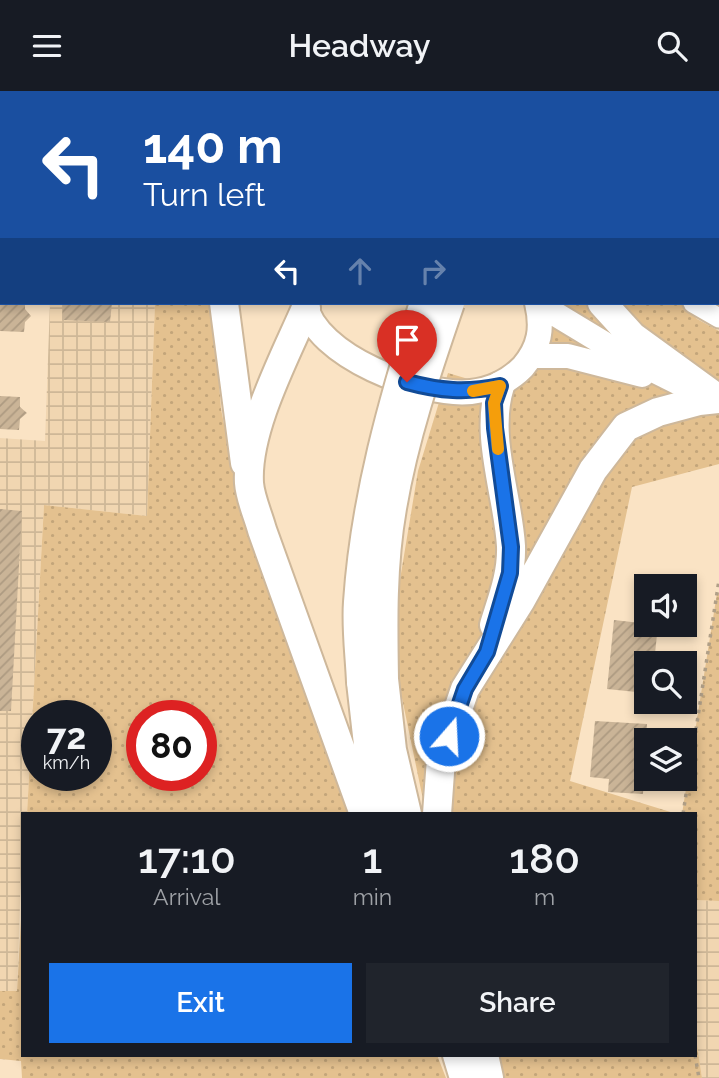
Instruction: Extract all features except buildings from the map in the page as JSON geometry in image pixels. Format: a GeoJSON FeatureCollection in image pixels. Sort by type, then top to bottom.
{"type":"FeatureCollection","features":[{"type":"Feature","properties":{"kind":"highway"},"geometry":{"type":"LineString","coordinates":[[225,305],[241,446],[249,484],[262,530],[363,812]]}},
{"type":"Feature","properties":{"kind":"highway"},"geometry":{"type":"LineString","coordinates":[[249,484],[252,452],[262,418],[305,305]]}},
{"type":"Feature","properties":{"kind":"highway"},"geometry":{"type":"LineString","coordinates":[[407,812],[372,680],[358,604],[368,508],[396,390],[423,305]]}},
{"type":"Feature","properties":{"kind":"highway"},"geometry":{"type":"LineString","coordinates":[[382,812],[370,762],[372,680],[391,509],[417,397],[449,305]]}},
{"type":"Feature","properties":{"kind":"highway"},"geometry":{"type":"LineString","coordinates":[[603,305],[632,336],[717,397]]}},
{"type":"Feature","properties":{"kind":"highway"},"geometry":{"type":"LineString","coordinates":[[487,652],[510,573],[511,547],[495,428],[494,403],[500,386]]}},
{"type":"Feature","properties":{"kind":"highway"},"geometry":{"type":"LineString","coordinates":[[437,812],[441,759],[465,689],[521,600],[593,470],[626,427],[658,412],[717,397]]}},
{"type":"Feature","properties":{"kind":"highway"},"geometry":{"type":"LineString","coordinates":[[458,1057],[464,1078]]}},
{"type":"Feature","properties":{"kind":"highway"},"geometry":{"type":"LineString","coordinates":[[484,1057],[489,1078]]}},
{"type":"Feature","properties":{"kind":"main road"},"geometry":{"type":"LineString","coordinates":[[305,305],[318,331],[338,350],[407,382],[438,390],[469,392],[500,386],[533,356],[541,321],[537,305]]}},
{"type":"Feature","properties":{"kind":"main road"},"geometry":{"type":"LineString","coordinates":[[540,305],[575,328],[685,386]]}},
{"type":"Feature","properties":{"kind":"main road"},"geometry":{"type":"LineString","coordinates":[[533,356],[568,356],[685,386],[717,397]]}},
{"type":"Feature","properties":{"kind":"lane"},"geometry":{"type":"LineString","coordinates":[[696,305],[719,318]]}},
{"type":"Feature","properties":{"kind":"path"},"geometry":{"type":"LineString","coordinates":[[683,812],[719,580]]}},
{"type":"Feature","properties":{"kind":"path"},"geometry":{"type":"LineString","coordinates":[[695,1057],[699,1078]]}},
{"type":"Feature","properties":{"kind":"shaded area"},"geometry":{"type":"Polygon","coordinates":[[[50,305],[155,305],[147,516],[44,505],[33,700],[21,700],[21,791],[28,791],[27,812],[21,812],[17,992],[0,991],[0,438],[45,441],[50,305]]]}},
{"type":"Feature","properties":{"kind":"shaded area"},"geometry":{"type":"Polygon","coordinates":[[[155,305],[213,305],[221,409],[237,489],[350,812],[27,812],[28,791],[112,791],[112,700],[33,700],[44,505],[147,516],[155,305]]]}},
{"type":"Feature","properties":{"kind":"shaded area"},"geometry":{"type":"Polygon","coordinates":[[[524,305],[685,305],[697,319],[719,331],[719,464],[632,487],[570,781],[671,812],[426,812],[390,640],[418,471],[448,373],[475,381],[500,373],[522,350],[528,327],[524,305]]]}},
{"type":"Feature","properties":{"kind":"shaded area"},"geometry":{"type":"Polygon","coordinates":[[[688,305],[719,305],[719,328],[688,305]]]}},
{"type":"Feature","properties":{"kind":"shaded area"},"geometry":{"type":"Polygon","coordinates":[[[719,593],[719,901],[697,900],[697,812],[682,812],[686,791],[697,791],[696,728],[719,593]]]}},
{"type":"Feature","properties":{"kind":"shaded area"},"geometry":{"type":"Polygon","coordinates":[[[697,900],[719,901],[719,1078],[702,1078],[697,1044],[697,900]]]}},
{"type":"Feature","properties":{"kind":"shaded area"},"geometry":{"type":"Polygon","coordinates":[[[21,920],[21,1057],[438,1057],[446,1078],[22,1078],[21,1061],[0,1059],[0,991],[17,991],[21,920]]]}},
{"type":"Feature","properties":{"kind":"shaded area"},"geometry":{"type":"Polygon","coordinates":[[[697,1044],[702,1078],[500,1078],[494,1057],[697,1057],[697,1044]]]}},
{"type":"Feature","properties":{"kind":"slow traffic"},"geometry":{"type":"LineString","coordinates":[[473,391],[500,386],[494,403],[498,449]]}},
{"type":"Feature","properties":{"kind":"route"},"geometry":{"type":"LineString","coordinates":[[407,382],[438,390],[469,392],[500,386],[494,403],[495,428],[511,547],[510,573],[487,652],[465,689],[449,736]]}}]}
